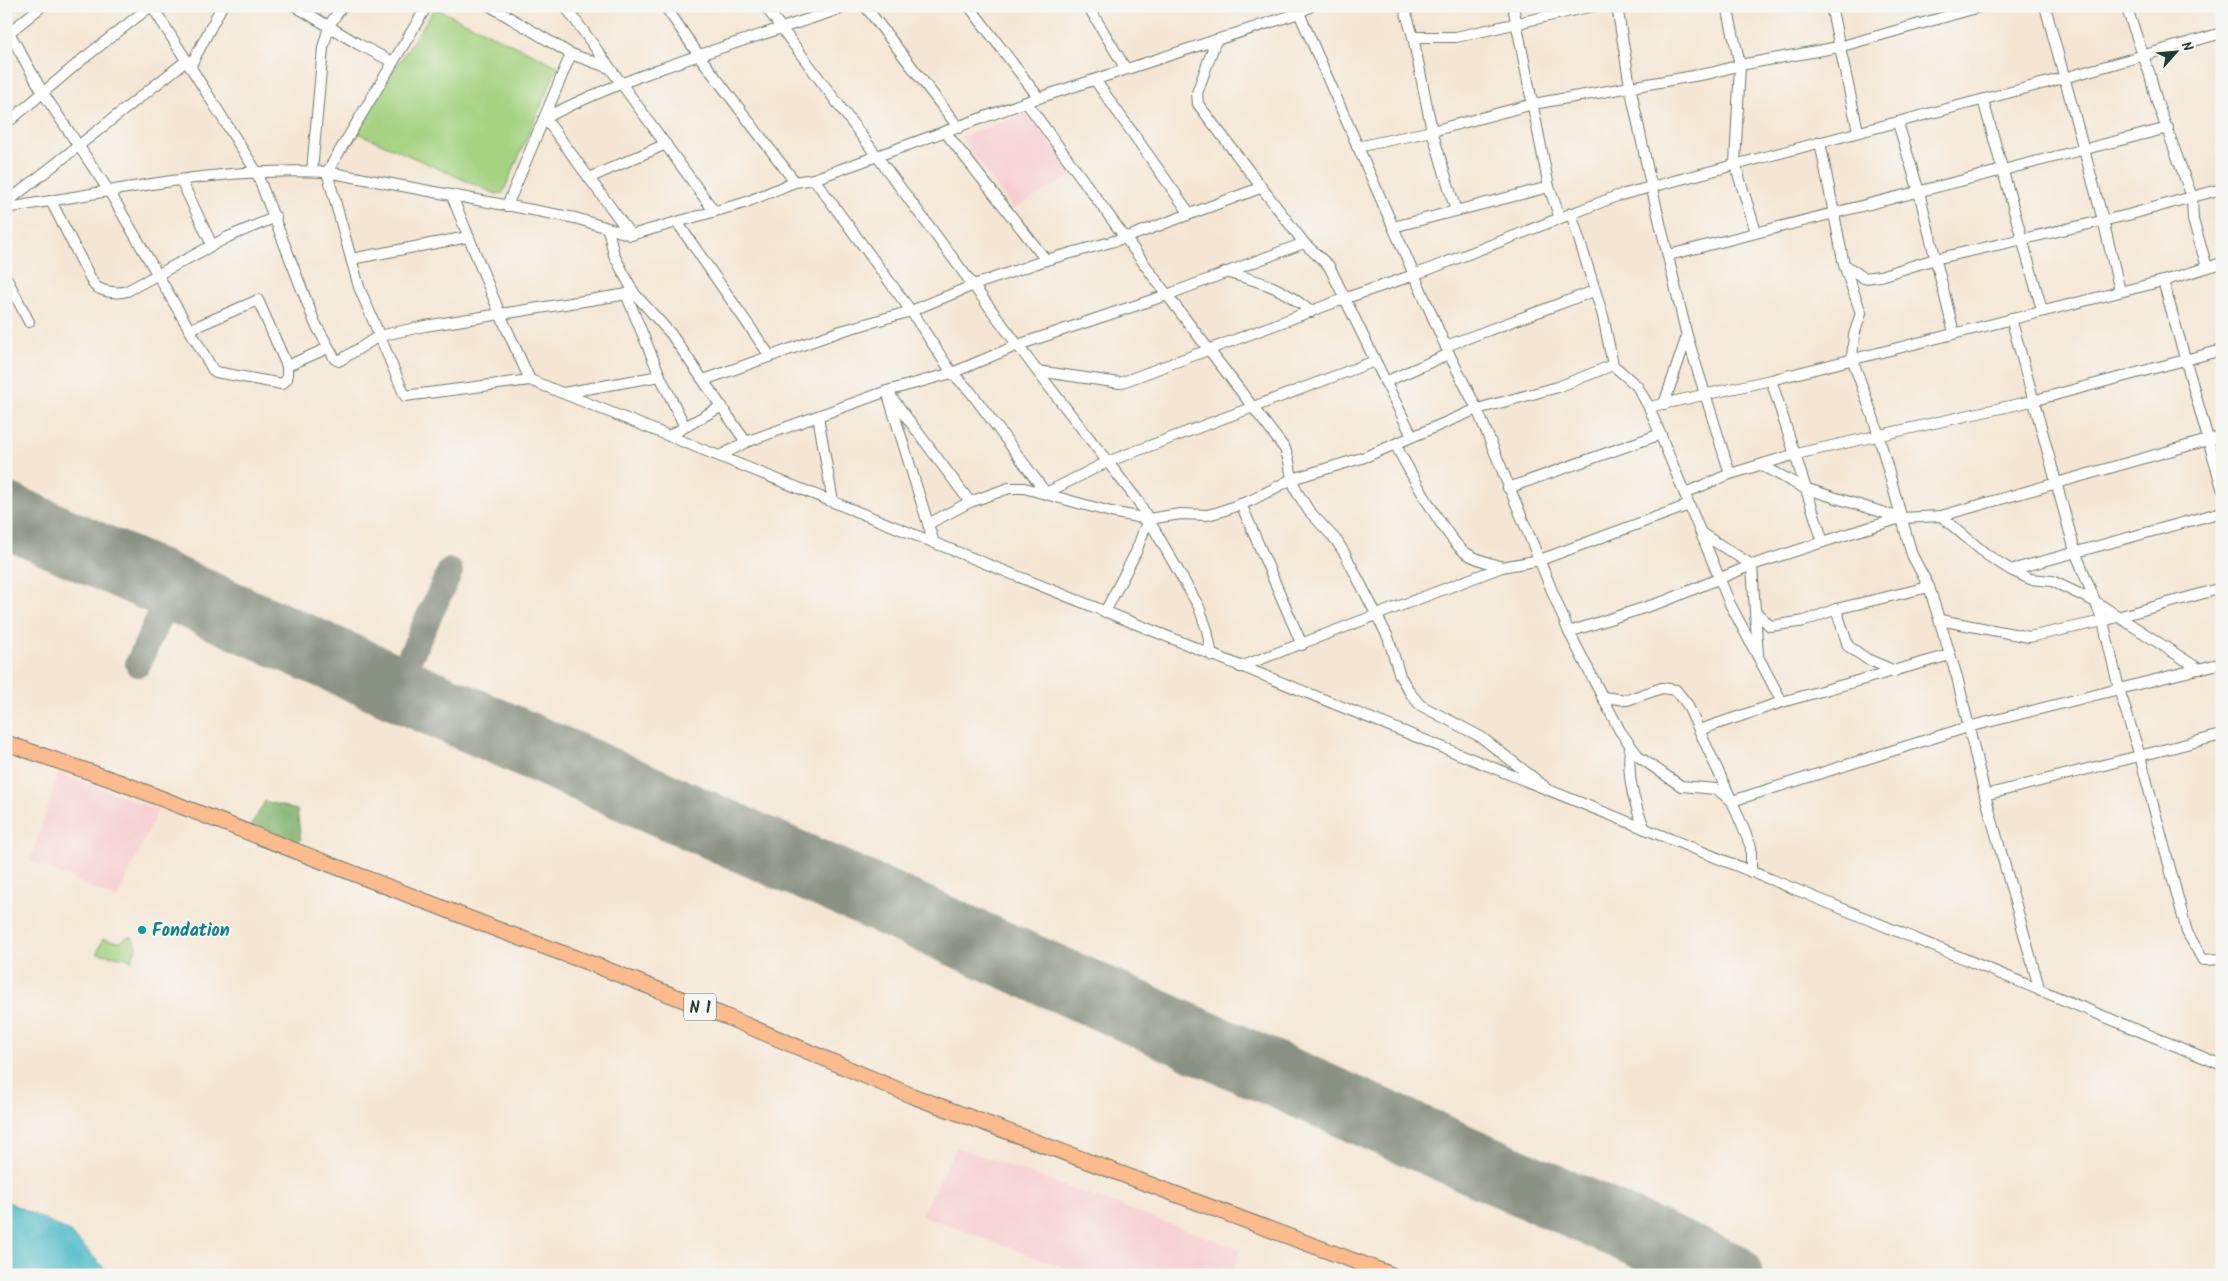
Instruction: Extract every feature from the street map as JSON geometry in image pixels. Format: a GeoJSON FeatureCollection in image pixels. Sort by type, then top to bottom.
{"type":"FeatureCollection","features":[{"type":"Feature","properties":{"kind":"highway","name":"N 1"},"geometry":{"type":"LineString","coordinates":[[6,743],[119,782],[504,932],[595,965],[727,1017],[910,1095],[1392,1275]]}},
{"type":"Feature","properties":{"kind":"street"},"geometry":{"type":"LineString","coordinates":[[42,6],[7,32],[43,94],[109,191],[191,330],[209,365],[216,372],[282,384],[287,379],[287,366],[258,300],[191,330]]}},
{"type":"Feature","properties":{"kind":"street"},"geometry":{"type":"LineString","coordinates":[[6,124],[84,58],[152,6],[256,171],[276,217],[311,314],[335,359],[339,361],[379,336],[500,314],[630,294]]}},
{"type":"Feature","properties":{"kind":"street"},"geometry":{"type":"LineString","coordinates":[[10,201],[79,146],[188,64],[222,6]]}},
{"type":"Feature","properties":{"kind":"street"},"geometry":{"type":"LineString","coordinates":[[295,6],[393,62]]}},
{"type":"Feature","properties":{"kind":"street"},"geometry":{"type":"LineString","coordinates":[[312,171],[323,48],[329,26],[342,6]]}},
{"type":"Feature","properties":{"kind":"street"},"geometry":{"type":"LineString","coordinates":[[427,6],[327,172],[359,287],[404,396],[530,380],[1645,829],[2222,1065]]}},
{"type":"Feature","properties":{"kind":"street"},"geometry":{"type":"LineString","coordinates":[[490,6],[571,54],[610,68]]}},
{"type":"Feature","properties":{"kind":"street"},"geometry":{"type":"LineString","coordinates":[[566,6],[714,211]]}},
{"type":"Feature","properties":{"kind":"street"},"geometry":{"type":"LineString","coordinates":[[665,6],[700,57],[795,182]]}},
{"type":"Feature","properties":{"kind":"street"},"geometry":{"type":"LineString","coordinates":[[765,6],[1037,371],[1126,484],[1199,607],[1207,630],[1212,656]]}},
{"type":"Feature","properties":{"kind":"street"},"geometry":{"type":"LineString","coordinates":[[545,118],[577,102],[622,84],[848,6]]}},
{"type":"Feature","properties":{"kind":"street"},"geometry":{"type":"LineString","coordinates":[[865,6],[959,128]]}},
{"type":"Feature","properties":{"kind":"street"},"geometry":{"type":"LineString","coordinates":[[969,6],[1039,98]]}},
{"type":"Feature","properties":{"kind":"street"},"geometry":{"type":"LineString","coordinates":[[1088,6],[1126,69]]}},
{"type":"Feature","properties":{"kind":"street"},"geometry":{"type":"LineString","coordinates":[[10,201],[51,201],[231,172],[312,171],[327,172],[575,218],[631,235],[744,203],[795,182],[814,179],[946,133],[1026,102],[1216,40],[1312,6]]}},
{"type":"Feature","properties":{"kind":"street"},"geometry":{"type":"LineString","coordinates":[[1404,6],[1413,37],[1432,131],[1456,211]]}},
{"type":"Feature","properties":{"kind":"street"},"geometry":{"type":"LineString","coordinates":[[1513,6],[1549,187],[1560,218]]}},
{"type":"Feature","properties":{"kind":"street"},"geometry":{"type":"LineString","coordinates":[[1413,37],[1456,37],[1593,6]]}},
{"type":"Feature","properties":{"kind":"street"},"geometry":{"type":"LineString","coordinates":[[1617,6],[1630,86],[1651,186],[1670,255],[1687,336],[1707,395],[1730,474]]}},
{"type":"Feature","properties":{"kind":"street"},"geometry":{"type":"LineString","coordinates":[[1727,6],[1740,65],[1735,164],[1756,232]]}},
{"type":"Feature","properties":{"kind":"street"},"geometry":{"type":"LineString","coordinates":[[1831,6],[1838,47],[1858,131]]}},
{"type":"Feature","properties":{"kind":"street"},"geometry":{"type":"LineString","coordinates":[[1357,147],[1432,131],[1533,104],[1711,73],[1740,65],[1838,47],[1983,6]]}},
{"type":"Feature","properties":{"kind":"street"},"geometry":{"type":"LineString","coordinates":[[2045,6],[2103,220],[2120,292]]}},
{"type":"Feature","properties":{"kind":"street"},"geometry":{"type":"LineString","coordinates":[[2126,6],[2192,197],[2193,220],[2207,267]]}},
{"type":"Feature","properties":{"kind":"street"},"geometry":{"type":"LineString","coordinates":[[1297,10],[1414,275],[1477,409],[1569,632],[1602,697],[1630,747],[1639,757],[1681,786],[1716,789],[1732,801]]}},
{"type":"Feature","properties":{"kind":"street"},"geometry":{"type":"LineString","coordinates":[[1037,371],[1120,383],[1346,298],[1414,275],[1571,213],[1651,186],[1858,131],[1898,123],[2222,33]]}},
{"type":"Feature","properties":{"kind":"street"},"geometry":{"type":"LineString","coordinates":[[1216,40],[1196,99],[1198,104],[1260,188],[1304,243],[1328,263],[1412,436]]}},
{"type":"Feature","properties":{"kind":"street"},"geometry":{"type":"LineString","coordinates":[[507,206],[571,54]]}},
{"type":"Feature","properties":{"kind":"street"},"geometry":{"type":"LineString","coordinates":[[1095,80],[1190,214]]}},
{"type":"Feature","properties":{"kind":"street"},"geometry":{"type":"LineString","coordinates":[[1983,100],[2001,171],[2042,310]]}},
{"type":"Feature","properties":{"kind":"street"},"geometry":{"type":"LineString","coordinates":[[1026,102],[1167,295],[1285,449],[1292,479],[1309,511],[1336,540],[1345,554],[1388,637],[1400,676],[1420,706],[1481,737],[1552,793]]}},
{"type":"Feature","properties":{"kind":"street"},"geometry":{"type":"LineString","coordinates":[[545,118],[631,235]]}},
{"type":"Feature","properties":{"kind":"street"},"geometry":{"type":"LineString","coordinates":[[1898,123],[1918,192],[1954,333]]}},
{"type":"Feature","properties":{"kind":"street"},"geometry":{"type":"LineString","coordinates":[[1670,255],[2168,128]]}},
{"type":"Feature","properties":{"kind":"street"},"geometry":{"type":"LineString","coordinates":[[946,133],[1046,260]]}},
{"type":"Feature","properties":{"kind":"street"},"geometry":{"type":"LineString","coordinates":[[1820,142],[1844,265],[1861,313],[1854,335],[1852,358],[1867,398],[1912,554],[1929,587],[1940,620],[1957,678],[1984,795],[2040,991]]}},
{"type":"Feature","properties":{"kind":"street"},"geometry":{"type":"LineString","coordinates":[[589,178],[666,144]]}},
{"type":"Feature","properties":{"kind":"street"},"geometry":{"type":"LineString","coordinates":[[814,179],[912,311],[952,373],[970,391],[1046,493]]}},
{"type":"Feature","properties":{"kind":"street"},"geometry":{"type":"LineString","coordinates":[[180,180],[212,245]]}},
{"type":"Feature","properties":{"kind":"street"},"geometry":{"type":"LineString","coordinates":[[1393,227],[1549,187]]}},
{"type":"Feature","properties":{"kind":"street"},"geometry":{"type":"LineString","coordinates":[[704,380],[841,331],[912,311],[974,285],[1046,260],[1125,238],[1260,188]]}},
{"type":"Feature","properties":{"kind":"street"},"geometry":{"type":"LineString","coordinates":[[1844,265],[1864,278],[1880,276],[1935,259],[2103,220],[2222,188]]}},
{"type":"Feature","properties":{"kind":"street"},"geometry":{"type":"LineString","coordinates":[[452,196],[500,314],[530,380]]}},
{"type":"Feature","properties":{"kind":"street"},"geometry":{"type":"LineString","coordinates":[[51,201],[98,288],[121,293],[212,245],[276,217]]}},
{"type":"Feature","properties":{"kind":"street"},"geometry":{"type":"LineString","coordinates":[[1571,213],[1603,316],[1614,366],[1634,382],[1649,407],[1719,579],[1782,702]]}},
{"type":"Feature","properties":{"kind":"street"},"geometry":{"type":"LineString","coordinates":[[677,222],[770,356]]}},
{"type":"Feature","properties":{"kind":"street"},"geometry":{"type":"LineString","coordinates":[[608,229],[614,255],[660,376],[685,427]]}},
{"type":"Feature","properties":{"kind":"street"},"geometry":{"type":"LineString","coordinates":[[351,259],[468,237]]}},
{"type":"Feature","properties":{"kind":"street"},"geometry":{"type":"LineString","coordinates":[[720,456],[746,442],[887,392],[952,373],[1018,345],[1167,295],[1304,243]]}},
{"type":"Feature","properties":{"kind":"street"},"geometry":{"type":"LineString","coordinates":[[1649,407],[1771,380],[2042,310],[2163,281],[2222,263]]}},
{"type":"Feature","properties":{"kind":"street"},"geometry":{"type":"LineString","coordinates":[[1225,272],[1272,285],[1293,296],[1311,312]]}},
{"type":"Feature","properties":{"kind":"street"},"geometry":{"type":"LineString","coordinates":[[6,278],[28,322]]}},
{"type":"Feature","properties":{"kind":"street"},"geometry":{"type":"LineString","coordinates":[[2163,281],[2222,488]]}},
{"type":"Feature","properties":{"kind":"street"},"geometry":{"type":"LineString","coordinates":[[1385,382],[1448,350],[1594,291]]}},
{"type":"Feature","properties":{"kind":"street"},"geometry":{"type":"LineString","coordinates":[[630,294],[671,334],[746,442]]}},
{"type":"Feature","properties":{"kind":"street"},"geometry":{"type":"LineString","coordinates":[[2011,318],[2055,485],[2075,551],[2103,621],[2119,689],[2140,756],[2187,932],[2203,960],[2222,959]]}},
{"type":"Feature","properties":{"kind":"street"},"geometry":{"type":"LineString","coordinates":[[1664,404],[1687,336]]}},
{"type":"Feature","properties":{"kind":"street"},"geometry":{"type":"LineString","coordinates":[[287,366],[328,348]]}},
{"type":"Feature","properties":{"kind":"street"},"geometry":{"type":"LineString","coordinates":[[1685,493],[1730,474],[1796,454],[2032,401],[2222,350]]}},
{"type":"Feature","properties":{"kind":"street"},"geometry":{"type":"LineString","coordinates":[[1046,493],[1107,462],[1375,361]]}},
{"type":"Feature","properties":{"kind":"street"},"geometry":{"type":"LineString","coordinates":[[928,524],[970,502],[1009,488],[1024,488],[1111,512],[1148,519],[1182,514],[1211,515],[1241,504],[1292,479],[1343,465],[1477,409],[1558,387],[1614,366]]}},
{"type":"Feature","properties":{"kind":"street"},"geometry":{"type":"LineString","coordinates":[[562,393],[660,376]]}},
{"type":"Feature","properties":{"kind":"street"},"geometry":{"type":"LineString","coordinates":[[1771,380],[1796,454],[1804,488],[1823,542]]}},
{"type":"Feature","properties":{"kind":"street"},"geometry":{"type":"LineString","coordinates":[[887,392],[970,502]]}},
{"type":"Feature","properties":{"kind":"street"},"geometry":{"type":"LineString","coordinates":[[887,392],[934,543]]}},
{"type":"Feature","properties":{"kind":"street"},"geometry":{"type":"LineString","coordinates":[[670,436],[722,406]]}},
{"type":"Feature","properties":{"kind":"street"},"geometry":{"type":"LineString","coordinates":[[818,416],[833,502]]}},
{"type":"Feature","properties":{"kind":"street"},"geometry":{"type":"LineString","coordinates":[[1508,488],[1661,434]]}},
{"type":"Feature","properties":{"kind":"street"},"geometry":{"type":"LineString","coordinates":[[1569,632],[1665,601],[1752,565],[1901,518],[1941,516],[2222,436]]}},
{"type":"Feature","properties":{"kind":"street"},"geometry":{"type":"LineString","coordinates":[[1395,444],[1412,476],[1458,547],[1474,557],[1502,567]]}},
{"type":"Feature","properties":{"kind":"street"},"geometry":{"type":"LineString","coordinates":[[1761,464],[1804,488],[1901,518]]}},
{"type":"Feature","properties":{"kind":"street"},"geometry":{"type":"LineString","coordinates":[[1241,504],[1302,644]]}},
{"type":"Feature","properties":{"kind":"street"},"geometry":{"type":"LineString","coordinates":[[1240,667],[1502,567],[1540,560],[1688,505]]}},
{"type":"Feature","properties":{"kind":"street"},"geometry":{"type":"LineString","coordinates":[[2011,570],[2222,512]]}},
{"type":"Feature","properties":{"kind":"street"},"geometry":{"type":"LineString","coordinates":[[1941,516],[1987,555],[2011,570],[2030,579],[2052,581],[2096,602],[2199,669]]}},
{"type":"Feature","properties":{"kind":"street"},"geometry":{"type":"LineString","coordinates":[[1105,612],[1136,552],[1148,519]]}},
{"type":"Feature","properties":{"kind":"street"},"geometry":{"type":"LineString","coordinates":[[1700,532],[1752,565]]}},
{"type":"Feature","properties":{"kind":"street"},"geometry":{"type":"LineString","coordinates":[[1752,565],[1759,658]]}},
{"type":"Feature","properties":{"kind":"street"},"geometry":{"type":"LineString","coordinates":[[1755,611],[1770,626],[1806,621],[1836,609],[1929,587]]}},
{"type":"Feature","properties":{"kind":"street"},"geometry":{"type":"LineString","coordinates":[[1940,620],[2014,636],[2029,637],[2103,621],[2222,588]]}},
{"type":"Feature","properties":{"kind":"street"},"geometry":{"type":"LineString","coordinates":[[1836,609],[1848,646],[1867,659],[1895,671]]}},
{"type":"Feature","properties":{"kind":"street"},"geometry":{"type":"LineString","coordinates":[[1699,730],[1782,702],[1950,655]]}},
{"type":"Feature","properties":{"kind":"street"},"geometry":{"type":"LineString","coordinates":[[1732,801],[1968,727],[2222,663]]}},
{"type":"Feature","properties":{"kind":"street"},"geometry":{"type":"LineString","coordinates":[[1602,697],[1627,700],[1662,688],[1676,690],[1687,704],[1751,847],[1751,872]]}},
{"type":"Feature","properties":{"kind":"street"},"geometry":{"type":"LineString","coordinates":[[1984,795],[2222,735]]}},
{"type":"Feature","properties":{"kind":"street"},"geometry":{"type":"LineString","coordinates":[[1630,747],[1629,764],[1634,801],[1645,829]]}},
{"type":"Feature","properties":{"kind":"shaded area"},"geometry":{"type":"Polygon","coordinates":[[[1026,113],[1073,175],[1013,209],[960,137],[1026,113]]]}},
{"type":"Feature","properties":{"kind":"shaded area"},"geometry":{"type":"Polygon","coordinates":[[[59,773],[158,810],[117,899],[30,861],[59,773]]]}},
{"type":"Feature","properties":{"kind":"shaded area"},"geometry":{"type":"Polygon","coordinates":[[[957,1147],[1241,1250],[1231,1275],[1083,1275],[921,1215],[957,1147]]]}},
{"type":"Feature","properties":{"kind":"green space"},"geometry":{"type":"Polygon","coordinates":[[[435,8],[558,66],[503,193],[496,194],[353,131],[435,8]]]}},
{"type":"Feature","properties":{"kind":"green space"},"geometry":{"type":"Polygon","coordinates":[[[265,801],[297,810],[301,840],[290,847],[250,827],[265,801]]]}},
{"type":"Feature","properties":{"kind":"green space"},"geometry":{"type":"Polygon","coordinates":[[[126,937],[132,937],[137,946],[131,961],[126,958],[97,953],[103,939],[120,942],[126,937]]]}},
{"type":"Feature","properties":{"kind":"water"},"geometry":{"type":"Polygon","coordinates":[[[6,1201],[70,1232],[111,1275],[6,1275],[6,1201]]]}},
{"type":"Feature","properties":{"kind":"taxiway"},"geometry":{"type":"LineString","coordinates":[[396,687],[450,571]]}},
{"type":"Feature","properties":{"kind":"taxiway"},"geometry":{"type":"LineString","coordinates":[[138,664],[172,588]]}},
{"type":"Feature","properties":{"kind":"runway"},"geometry":{"type":"LineString","coordinates":[[6,515],[1730,1275]]}},
{"type":"Feature","properties":{"kind":"place","name":"Fondation"},"geometry":{"type":"Point","coordinates":[142,930]}}]}
